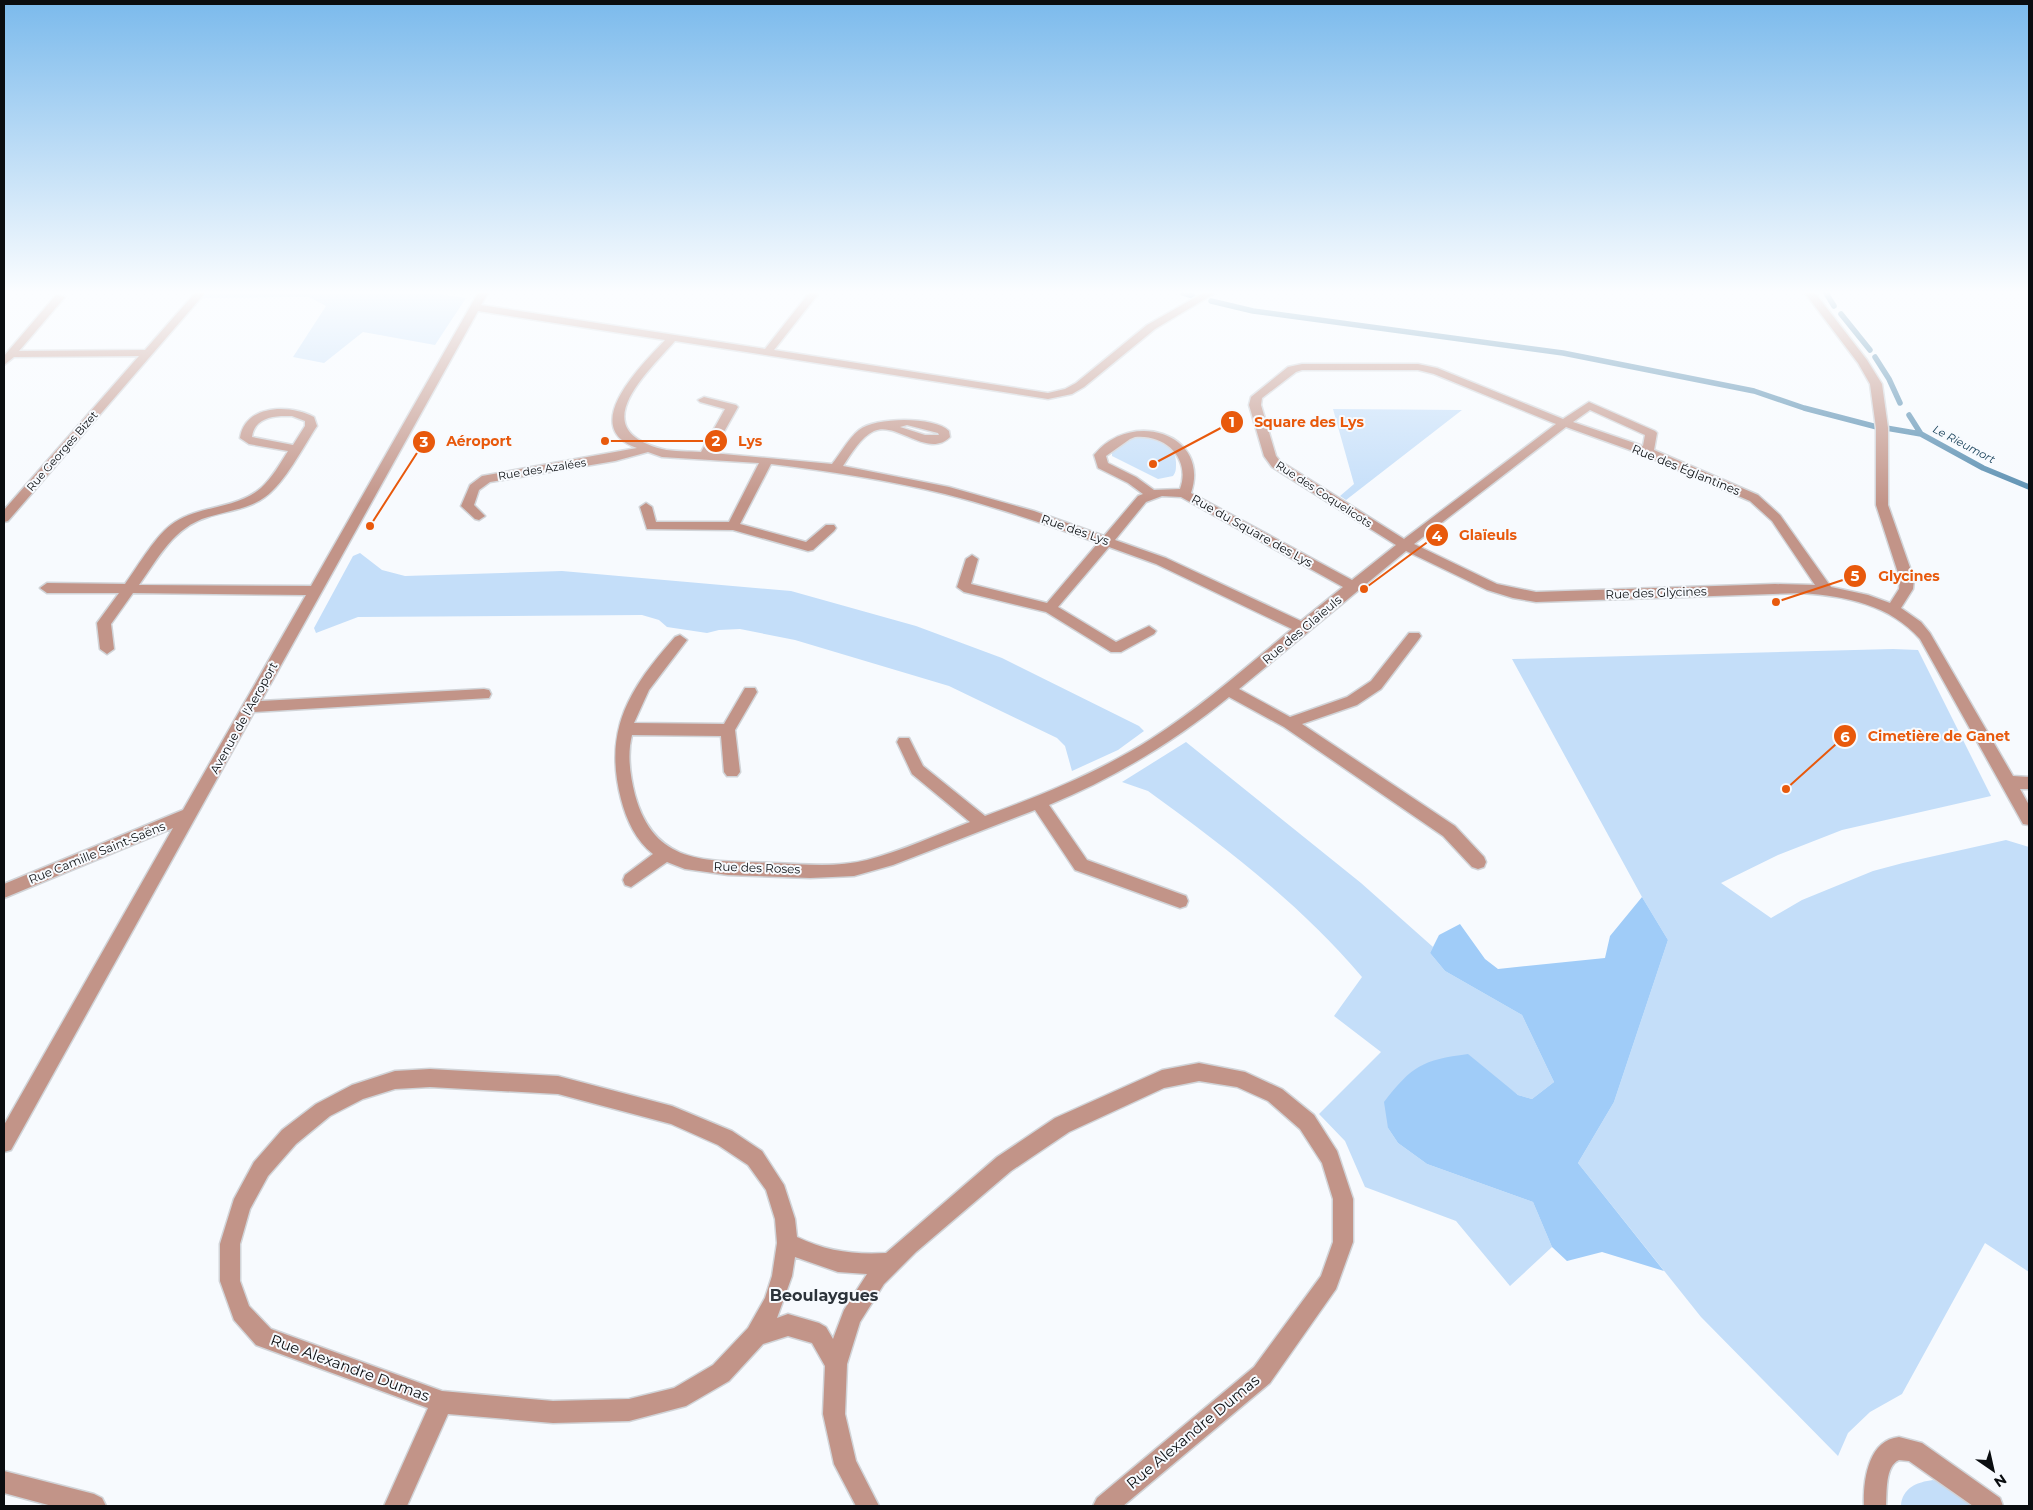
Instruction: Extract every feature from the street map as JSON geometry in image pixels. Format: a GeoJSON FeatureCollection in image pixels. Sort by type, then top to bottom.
{"type":"FeatureCollection","features":[{"type":"Feature","properties":{"kind":"street","name":"Rue Georges Bizet"},"geometry":{"type":"LineString","coordinates":[[4,518],[137,363]]}},
{"type":"Feature","properties":{"kind":"street","name":"Avenue de l'Aeroport"},"geometry":{"type":"LineString","coordinates":[[4,1143],[251,707],[442,363]]}},
{"type":"Feature","properties":{"kind":"street","name":"Rue des Lys"},"geometry":{"type":"LineString","coordinates":[[650,363],[622,398],[616,411],[617,426],[624,435],[647,449],[662,453],[767,460],[835,468],[945,490],[1030,514],[1161,561],[1302,628]]}},
{"type":"Feature","properties":{"kind":"street"},"geometry":{"type":"LineString","coordinates":[[830,363],[1048,396],[1068,392],[1080,385],[1106,363]]}},
{"type":"Feature","properties":{"kind":"street"},"geometry":{"type":"LineString","coordinates":[[1864,363],[1876,384],[1882,428],[1882,504],[1907,579],[1906,589],[1893,609]]}},
{"type":"Feature","properties":{"kind":"street","name":"Rue des Coquelicots"},"geometry":{"type":"LineString","coordinates":[[1405,547],[1276,464],[1270,456],[1256,405],[1256,397],[1292,369],[1302,367],[1418,367],[1437,371],[1564,424]]}},
{"type":"Feature","properties":{"kind":"street"},"geometry":{"type":"LineString","coordinates":[[704,400],[732,407],[705,456]]}},
{"type":"Feature","properties":{"kind":"street","name":"Rue des Glaïeuls"},"geometry":{"type":"LineString","coordinates":[[1145,750],[1230,691],[1302,628],[1589,405],[1651,433],[1648,452]]}},
{"type":"Feature","properties":{"kind":"street"},"geometry":{"type":"LineString","coordinates":[[107,649],[104,624],[170,531],[182,522],[252,499],[261,494],[296,449],[311,426],[310,419],[303,414],[290,411],[275,413],[250,423],[245,430],[246,438],[253,442],[296,449]]}},
{"type":"Feature","properties":{"kind":"street","name":"Rue des Églantines"},"geometry":{"type":"LineString","coordinates":[[1564,424],[1648,452],[1739,490],[1766,508],[1776,518],[1826,590]]}},
{"type":"Feature","properties":{"kind":"street"},"geometry":{"type":"LineString","coordinates":[[835,468],[864,432],[871,428],[888,425]]}},
{"type":"Feature","properties":{"kind":"street"},"geometry":{"type":"LineString","coordinates":[[1050,608],[1142,499],[1150,494],[1132,480],[1102,465],[1100,455],[1126,436],[1134,434],[1144,433],[1174,443],[1183,454],[1189,480],[1184,494]]}},
{"type":"Feature","properties":{"kind":"street","name":"Rue des Azalées"},"geometry":{"type":"LineString","coordinates":[[479,516],[467,506],[474,488],[486,479],[616,457],[647,449]]}},
{"type":"Feature","properties":{"kind":"street"},"geometry":{"type":"LineString","coordinates":[[733,526],[767,460]]}},
{"type":"Feature","properties":{"kind":"street","name":"Rue du Square des Lys"},"geometry":{"type":"LineString","coordinates":[[1150,494],[1163,491],[1184,494],[1354,587]]}},
{"type":"Feature","properties":{"kind":"street"},"geometry":{"type":"LineString","coordinates":[[646,507],[651,526],[733,526],[808,547],[830,528]]}},
{"type":"Feature","properties":{"kind":"street","name":"Rue des Glycines"},"geometry":{"type":"LineString","coordinates":[[1405,547],[1492,589],[1521,596],[1766,589],[1826,590],[1855,596],[1893,609],[1912,621],[1925,636],[2029,819]]}},
{"type":"Feature","properties":{"kind":"street"},"geometry":{"type":"LineString","coordinates":[[972,560],[964,587],[1050,608],[1116,648],[1149,631]]}},
{"type":"Feature","properties":{"kind":"street"},"geometry":{"type":"LineString","coordinates":[[47,588],[315,592]]}},
{"type":"Feature","properties":{"kind":"street"},"geometry":{"type":"LineString","coordinates":[[1289,722],[1352,701],[1376,685],[1414,636]]}},
{"type":"Feature","properties":{"kind":"street","name":"Rue des Roses"},"geometry":{"type":"LineString","coordinates":[[680,640],[654,669],[633,705],[624,729],[621,767],[626,792],[647,842],[664,855],[695,865],[727,868],[823,870],[864,868],[1038,802],[1106,773],[1145,750]]}},
{"type":"Feature","properties":{"kind":"street"},"geometry":{"type":"LineString","coordinates":[[1230,691],[1289,722],[1449,831],[1478,862]]}},
{"type":"Feature","properties":{"kind":"street"},"geometry":{"type":"LineString","coordinates":[[732,772],[728,730],[750,692]]}},
{"type":"Feature","properties":{"kind":"street"},"geometry":{"type":"LineString","coordinates":[[251,707],[484,694]]}},
{"type":"Feature","properties":{"kind":"street"},"geometry":{"type":"LineString","coordinates":[[624,729],[728,730]]}},
{"type":"Feature","properties":{"kind":"street"},"geometry":{"type":"LineString","coordinates":[[904,742],[917,770],[983,824]]}},
{"type":"Feature","properties":{"kind":"street"},"geometry":{"type":"LineString","coordinates":[[2007,782],[2029,783]]}},
{"type":"Feature","properties":{"kind":"street"},"geometry":{"type":"LineString","coordinates":[[1038,802],[1081,865],[1180,901]]}},
{"type":"Feature","properties":{"kind":"street","name":"Rue Camille Saint-Saëns"},"geometry":{"type":"LineString","coordinates":[[4,891],[190,814]]}},
{"type":"Feature","properties":{"kind":"street"},"geometry":{"type":"LineString","coordinates":[[631,880],[664,855]]}},
{"type":"Feature","properties":{"kind":"street","name":"Rue Alexandre Dumas"},"geometry":{"type":"LineString","coordinates":[[868,1506],[845,1464],[834,1414],[836,1364],[851,1317],[877,1277],[1004,1164],[1062,1125],[1162,1079],[1199,1072],[1238,1078],[1275,1095],[1307,1122],[1330,1158],[1344,1199],[1343,1242],[1329,1282],[1262,1375],[1105,1506]]}},
{"type":"Feature","properties":{"kind":"street","name":"Rue Alexandre Dumas"},"geometry":{"type":"LineString","coordinates":[[430,1078],[558,1085],[672,1115],[724,1138],[755,1158],[774,1185],[785,1219],[787,1243],[782,1276],[774,1302],[756,1336],[721,1373],[678,1398],[628,1410],[553,1412],[442,1402],[264,1337],[241,1313],[230,1281],[230,1244],[241,1206],[262,1169],[290,1137],[323,1110],[359,1091],[395,1080],[430,1078]]}},
{"type":"Feature","properties":{"kind":"street"},"geometry":{"type":"LineString","coordinates":[[787,1243],[810,1255],[836,1262],[864,1265],[891,1263]]}},
{"type":"Feature","properties":{"kind":"street","name":"Rue Alexandre Dumas"},"geometry":{"type":"LineString","coordinates":[[756,1336],[788,1324],[818,1334],[836,1364]]}},
{"type":"Feature","properties":{"kind":"street","name":"Rue Alexandre Dumas"},"geometry":{"type":"LineString","coordinates":[[395,1506],[442,1402]]}},
{"type":"Feature","properties":{"kind":"street"},"geometry":{"type":"LineString","coordinates":[[1875,1506],[1882,1460],[1893,1449],[1902,1448],[1914,1451],[1992,1506]]}},
{"type":"Feature","properties":{"kind":"street"},"geometry":{"type":"LineString","coordinates":[[4,1482],[94,1506]]}},
{"type":"Feature","properties":{"kind":"shaded area"},"geometry":{"type":"Polygon","coordinates":[[[1333,409],[1462,410],[1346,500],[1340,496],[1354,484],[1333,409]]]}},
{"type":"Feature","properties":{"kind":"shaded area"},"geometry":{"type":"Polygon","coordinates":[[[1135,437],[1157,440],[1173,451],[1176,469],[1173,476],[1158,479],[1112,456],[1112,452],[1127,440],[1135,437]]]}},
{"type":"Feature","properties":{"kind":"shaded area"},"geometry":{"type":"Polygon","coordinates":[[[360,553],[382,570],[405,576],[562,571],[791,591],[916,626],[1002,658],[1139,726],[1144,731],[1118,750],[1072,771],[1065,746],[1057,738],[949,686],[795,640],[740,629],[719,630],[707,633],[667,627],[659,620],[642,615],[358,617],[316,633],[314,628],[353,556],[360,553]]]}},
{"type":"Feature","properties":{"kind":"shaded area"},"geometry":{"type":"Polygon","coordinates":[[[1893,649],[1918,650],[1991,796],[1842,830],[1778,855],[1721,883],[1771,918],[1802,900],[1873,871],[2006,840],[2029,847],[2029,1272],[1985,1243],[1902,1394],[1870,1412],[1848,1433],[1838,1456],[1701,1317],[1578,1163],[1614,1102],[1668,940],[1642,897],[1512,659],[1893,649]]]}},
{"type":"Feature","properties":{"kind":"shaded area"},"geometry":{"type":"Polygon","coordinates":[[[1186,742],[1361,883],[1433,947],[1430,953],[1445,971],[1522,1015],[1554,1082],[1532,1099],[1518,1095],[1496,1079],[1388,1128],[1398,1143],[1427,1164],[1533,1202],[1552,1247],[1510,1286],[1456,1221],[1365,1187],[1345,1141],[1319,1114],[1381,1052],[1334,1016],[1362,977],[1314,925],[1233,855],[1148,791],[1122,782],[1186,742]]]}},
{"type":"Feature","properties":{"kind":"shaded area"},"geometry":{"type":"Polygon","coordinates":[[[1642,897],[1668,940],[1614,1102],[1578,1163],[1664,1271],[1602,1252],[1567,1261],[1552,1247],[1533,1202],[1427,1164],[1398,1143],[1388,1128],[1384,1102],[1402,1080],[1419,1067],[1439,1059],[1468,1054],[1518,1095],[1532,1099],[1554,1082],[1522,1015],[1445,971],[1430,953],[1439,935],[1460,924],[1485,959],[1498,969],[1605,958],[1610,936],[1642,897]]]}},
{"type":"Feature","properties":{"kind":"shaded area"},"geometry":{"type":"Polygon","coordinates":[[[1933,1480],[1946,1485],[1973,1506],[1901,1506],[1907,1490],[1921,1482],[1933,1480]]]}},
{"type":"Feature","properties":{"kind":"waterway","name":"Le Rieumort"},"geometry":{"type":"LineString","coordinates":[[1616,363],[1754,391],[1804,408],[1877,427]]}},
{"type":"Feature","properties":{"kind":"waterway"},"geometry":{"type":"LineString","coordinates":[[1879,363],[1900,403]]}},
{"type":"Feature","properties":{"kind":"waterway"},"geometry":{"type":"LineString","coordinates":[[1909,415],[1921,434]]}},
{"type":"Feature","properties":{"kind":"waterway","name":"Le Rieumort"},"geometry":{"type":"LineString","coordinates":[[1886,428],[1921,434]]}},
{"type":"Feature","properties":{"kind":"waterway","name":"Le Rieumort"},"geometry":{"type":"LineString","coordinates":[[1921,434],[1983,468],[2029,487]]}},
{"type":"Feature","properties":{"kind":"place","name":"Lys"},"geometry":{"type":"Point","coordinates":[605,441]}},
{"type":"Feature","properties":{"kind":"place","name":"Square des Lys"},"geometry":{"type":"Point","coordinates":[1153,464]}},
{"type":"Feature","properties":{"kind":"place","name":"Aéroport"},"geometry":{"type":"Point","coordinates":[370,526]}},
{"type":"Feature","properties":{"kind":"place","name":"Glaïeuls"},"geometry":{"type":"Point","coordinates":[1364,589]}},
{"type":"Feature","properties":{"kind":"place","name":"Glycines"},"geometry":{"type":"Point","coordinates":[1776,602]}},
{"type":"Feature","properties":{"kind":"place","name":"Cimetière de Ganet"},"geometry":{"type":"Point","coordinates":[1786,789]}},
{"type":"Feature","properties":{"kind":"district","name":"Beoulaygues"},"geometry":{"type":"Point","coordinates":[824,1295]}}]}
